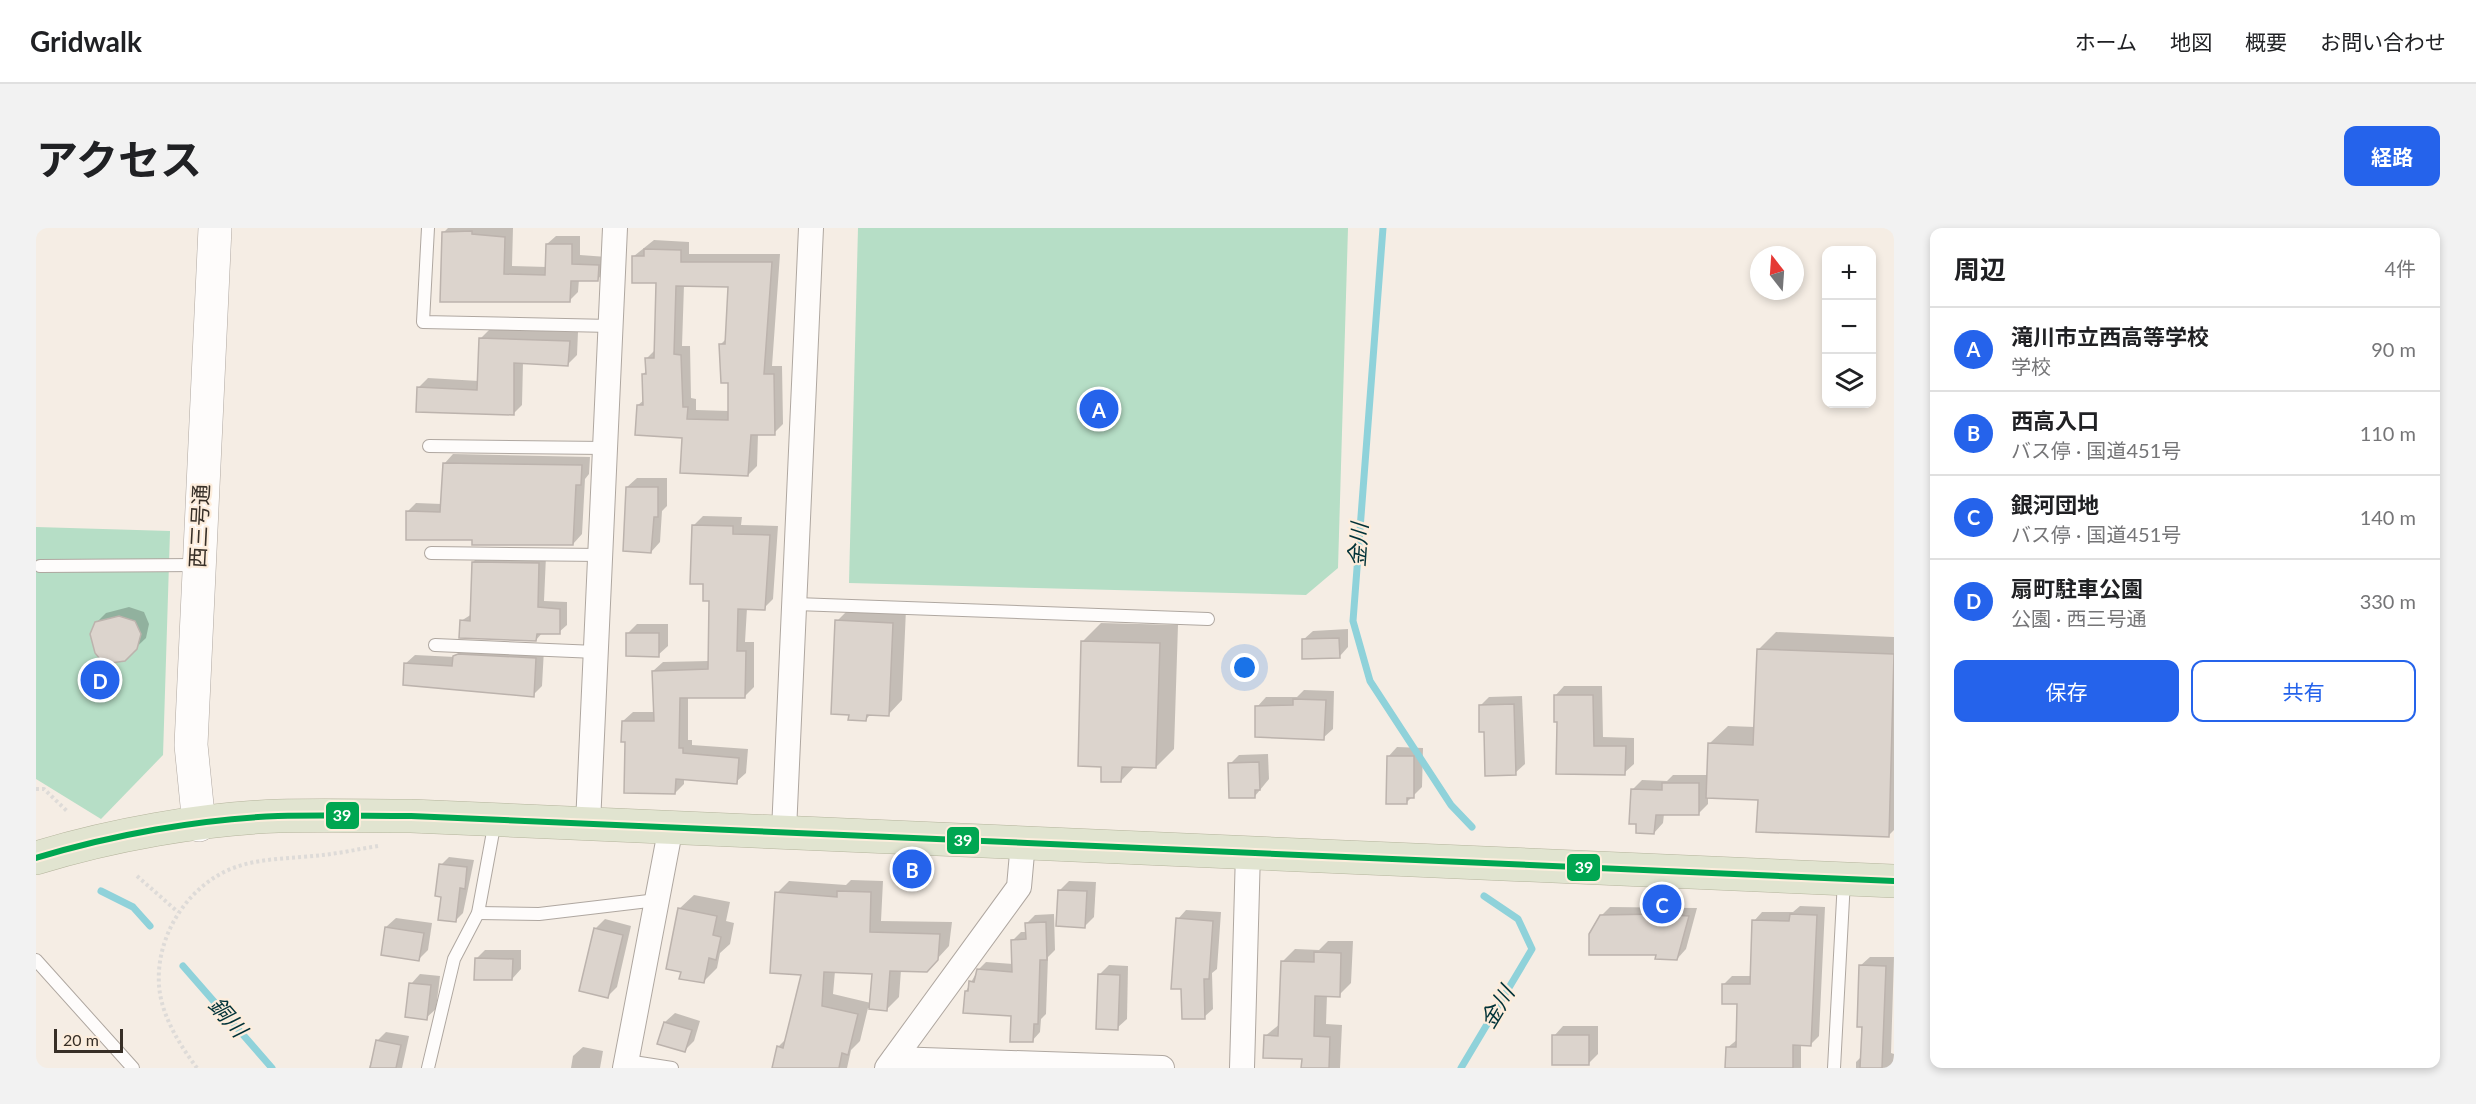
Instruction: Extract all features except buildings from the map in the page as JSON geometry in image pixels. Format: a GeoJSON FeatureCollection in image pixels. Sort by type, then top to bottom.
{"type":"FeatureCollection","features":[{"type":"Feature","properties":{"kind":"highway"},"geometry":{"type":"LineString","coordinates":[[36,858],[75,846],[199,825],[276,816],[411,816],[1894,881]]}},
{"type":"Feature","properties":{"kind":"street","name":"西三号通"},"geometry":{"type":"LineString","coordinates":[[199,825],[191,745],[215,228]]}},
{"type":"Feature","properties":{"kind":"street"},"geometry":{"type":"LineString","coordinates":[[588,824],[615,228]]}},
{"type":"Feature","properties":{"kind":"street"},"geometry":{"type":"LineString","coordinates":[[784,831],[796,604],[811,228]]}},
{"type":"Feature","properties":{"kind":"street"},"geometry":{"type":"LineString","coordinates":[[626,1065],[672,826]]}},
{"type":"Feature","properties":{"kind":"street"},"geometry":{"type":"LineString","coordinates":[[891,1064],[1019,887],[1023,842]]}},
{"type":"Feature","properties":{"kind":"street"},"geometry":{"type":"LineString","coordinates":[[1242,1068],[1248,852]]}},
{"type":"Feature","properties":{"kind":"street"},"geometry":{"type":"LineString","coordinates":[[891,1064],[1162,1068]]}},
{"type":"Feature","properties":{"kind":"lane"},"geometry":{"type":"LineString","coordinates":[[428,228],[423,322],[611,326]]}},
{"type":"Feature","properties":{"kind":"lane"},"geometry":{"type":"LineString","coordinates":[[429,446],[605,448]]}},
{"type":"Feature","properties":{"kind":"lane"},"geometry":{"type":"LineString","coordinates":[[431,553],[600,555]]}},
{"type":"Feature","properties":{"kind":"lane"},"geometry":{"type":"LineString","coordinates":[[40,566],[198,565]]}},
{"type":"Feature","properties":{"kind":"lane"},"geometry":{"type":"LineString","coordinates":[[796,604],[1208,619]]}},
{"type":"Feature","properties":{"kind":"lane"},"geometry":{"type":"LineString","coordinates":[[435,645],[596,652]]}},
{"type":"Feature","properties":{"kind":"lane"},"geometry":{"type":"LineString","coordinates":[[428,1068],[454,959],[478,913],[495,820]]}},
{"type":"Feature","properties":{"kind":"lane"},"geometry":{"type":"LineString","coordinates":[[1834,1068],[1844,879]]}},
{"type":"Feature","properties":{"kind":"lane"},"geometry":{"type":"LineString","coordinates":[[478,913],[538,914],[657,900]]}},
{"type":"Feature","properties":{"kind":"lane"},"geometry":{"type":"LineString","coordinates":[[36,960],[133,1068]]}},
{"type":"Feature","properties":{"kind":"lane"},"geometry":{"type":"LineString","coordinates":[[626,1065],[672,1068]]}},
{"type":"Feature","properties":{"kind":"path"},"geometry":{"type":"LineString","coordinates":[[36,789],[44,789],[68,812]]}},
{"type":"Feature","properties":{"kind":"path"},"geometry":{"type":"LineString","coordinates":[[197,1068],[171,1027],[159,985],[164,946],[178,912],[205,884],[225,872],[256,862],[324,855],[381,845]]}},
{"type":"Feature","properties":{"kind":"path"},"geometry":{"type":"LineString","coordinates":[[137,876],[178,912]]}},
{"type":"Feature","properties":{"kind":"green space"},"geometry":{"type":"Polygon","coordinates":[[[858,228],[1348,228],[1338,568],[1306,595],[849,583],[858,228]]]}},
{"type":"Feature","properties":{"kind":"green space"},"geometry":{"type":"Polygon","coordinates":[[[36,527],[170,531],[163,755],[101,819],[36,779],[36,527]]]}},
{"type":"Feature","properties":{"kind":"waterway","name":"金川"},"geometry":{"type":"LineString","coordinates":[[1383,228],[1353,621],[1370,681],[1451,805],[1472,827]]}},
{"type":"Feature","properties":{"kind":"waterway","name":"銅川"},"geometry":{"type":"LineString","coordinates":[[101,891],[133,907],[150,926]]}},
{"type":"Feature","properties":{"kind":"waterway","name":"金川"},"geometry":{"type":"LineString","coordinates":[[1461,1068],[1532,949],[1518,919],[1484,896]]}},
{"type":"Feature","properties":{"kind":"waterway","name":"銅川"},"geometry":{"type":"LineString","coordinates":[[183,966],[272,1068]]}},
{"type":"Feature","properties":{"kind":"transit line","name":"39"},"geometry":{"type":"LineString","coordinates":[[36,858],[125,835],[218,821],[278,816],[411,816],[1894,881]]}},
{"type":"Feature","properties":{"kind":"place","name":"滝川市立西高等学校"},"geometry":{"type":"Point","coordinates":[1099,409]}},
{"type":"Feature","properties":{"kind":"place","name":"扇町駐車公園"},"geometry":{"type":"Point","coordinates":[100,680]}},
{"type":"Feature","properties":{"kind":"place","name":"西高入口"},"geometry":{"type":"Point","coordinates":[912,869]}},
{"type":"Feature","properties":{"kind":"place","name":"銀河団地"},"geometry":{"type":"Point","coordinates":[1662,904]}}]}
